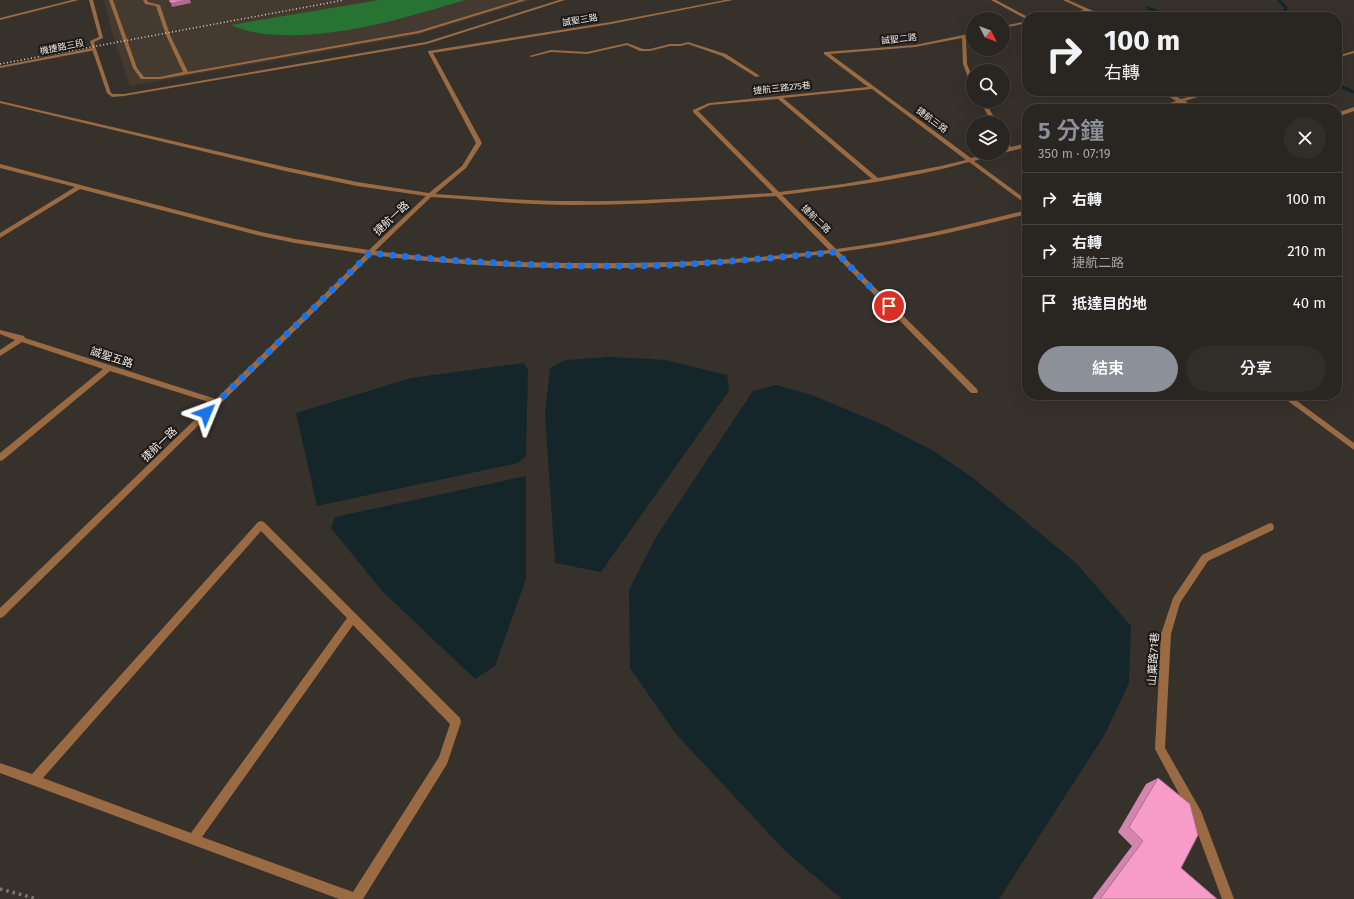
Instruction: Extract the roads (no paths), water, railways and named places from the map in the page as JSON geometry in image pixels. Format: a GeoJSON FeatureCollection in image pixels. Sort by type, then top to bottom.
{"type":"FeatureCollection","features":[{"type":"Feature","properties":{"kind":"street"},"geometry":{"type":"LineString","coordinates":[[0,19],[77,0]]}},
{"type":"Feature","properties":{"kind":"street","name":"機捷路三段"},"geometry":{"type":"LineString","coordinates":[[0,67],[94,49],[92,40],[101,38],[91,0]]}},
{"type":"Feature","properties":{"kind":"street"},"geometry":{"type":"LineString","coordinates":[[111,0],[136,68],[143,78],[160,78],[419,32],[524,0]]}},
{"type":"Feature","properties":{"kind":"street"},"geometry":{"type":"LineString","coordinates":[[145,0],[146,3],[158,6],[168,35],[186,73]]}},
{"type":"Feature","properties":{"kind":"street"},"geometry":{"type":"LineString","coordinates":[[94,49],[109,93],[112,96],[124,95],[427,43],[563,0]]}},
{"type":"Feature","properties":{"kind":"street","name":"誠聖三路"},"geometry":{"type":"LineString","coordinates":[[430,52],[611,22],[731,0]]}},
{"type":"Feature","properties":{"kind":"street"},"geometry":{"type":"LineString","coordinates":[[993,0],[1022,15]]}},
{"type":"Feature","properties":{"kind":"street"},"geometry":{"type":"LineString","coordinates":[[1065,0],[1093,12]]}},
{"type":"Feature","properties":{"kind":"street"},"geometry":{"type":"LineString","coordinates":[[1078,12],[1088,10]]}},
{"type":"Feature","properties":{"kind":"street"},"geometry":{"type":"LineString","coordinates":[[1010,26],[1022,23]]}},
{"type":"Feature","properties":{"kind":"street"},"geometry":{"type":"LineString","coordinates":[[964,36],[966,67]]}},
{"type":"Feature","properties":{"kind":"street","name":"誠聖二路"},"geometry":{"type":"LineString","coordinates":[[826,53],[915,46],[964,36]]}},
{"type":"Feature","properties":{"kind":"street"},"geometry":{"type":"LineString","coordinates":[[531,56],[551,51],[587,53],[627,44],[642,50],[650,50],[670,45],[681,45],[688,42],[724,55],[758,76]]}},
{"type":"Feature","properties":{"kind":"street","name":"捷航一路"},"geometry":{"type":"LineString","coordinates":[[0,614],[370,253],[430,196],[464,167],[479,143],[430,52]]}},
{"type":"Feature","properties":{"kind":"street"},"geometry":{"type":"LineString","coordinates":[[1342,56],[1354,52]]}},
{"type":"Feature","properties":{"kind":"street","name":"捷航三路"},"geometry":{"type":"LineString","coordinates":[[826,53],[966,157]]}},
{"type":"Feature","properties":{"kind":"street","name":"捷航三路275巷"},"geometry":{"type":"LineString","coordinates":[[695,111],[709,104],[872,88]]}},
{"type":"Feature","properties":{"kind":"street"},"geometry":{"type":"LineString","coordinates":[[1172,96],[1186,104]]}},
{"type":"Feature","properties":{"kind":"street"},"geometry":{"type":"LineString","coordinates":[[1170,104],[1198,96]]}},
{"type":"Feature","properties":{"kind":"street"},"geometry":{"type":"LineString","coordinates":[[779,97],[876,180]]}},
{"type":"Feature","properties":{"kind":"street"},"geometry":{"type":"LineString","coordinates":[[0,102],[285,169],[357,184],[430,196],[495,200],[580,203],[651,202],[777,194],[843,186],[942,168],[970,160]]}},
{"type":"Feature","properties":{"kind":"street"},"geometry":{"type":"LineString","coordinates":[[1342,113],[1354,109]]}},
{"type":"Feature","properties":{"kind":"street","name":"捷航二路"},"geometry":{"type":"LineString","coordinates":[[695,111],[974,391]]}},
{"type":"Feature","properties":{"kind":"street"},"geometry":{"type":"LineString","coordinates":[[1010,150],[1022,146]]}},
{"type":"Feature","properties":{"kind":"street","name":"捷航三路"},"geometry":{"type":"LineString","coordinates":[[970,160],[1022,199]]}},
{"type":"Feature","properties":{"kind":"street"},"geometry":{"type":"LineString","coordinates":[[0,166],[226,226],[293,240],[370,253],[452,261],[633,266],[730,262],[836,252],[910,241],[986,224],[1022,213]]}},
{"type":"Feature","properties":{"kind":"street"},"geometry":{"type":"LineString","coordinates":[[0,236],[79,187]]}},
{"type":"Feature","properties":{"kind":"street","name":"誠聖五路"},"geometry":{"type":"LineString","coordinates":[[0,332],[218,402]]}},
{"type":"Feature","properties":{"kind":"street"},"geometry":{"type":"LineString","coordinates":[[0,354],[22,338]]}},
{"type":"Feature","properties":{"kind":"street"},"geometry":{"type":"LineString","coordinates":[[0,458],[109,368]]}},
{"type":"Feature","properties":{"kind":"street"},"geometry":{"type":"LineString","coordinates":[[1291,400],[1354,447]]}},
{"type":"Feature","properties":{"kind":"street"},"geometry":{"type":"LineString","coordinates":[[0,768],[356,899],[443,760],[456,722],[261,525],[34,780]]}},
{"type":"Feature","properties":{"kind":"street","name":"山菓路71巷"},"geometry":{"type":"LineString","coordinates":[[1228,899],[1197,815],[1160,749],[1166,634],[1176,601],[1205,558],[1270,527]]}},
{"type":"Feature","properties":{"kind":"street"},"geometry":{"type":"LineString","coordinates":[[193,839],[353,617]]}},
{"type":"Feature","properties":{"kind":"waterway"},"geometry":{"type":"LineString","coordinates":[[1279,0],[1286,8],[1284,12]]}},
{"type":"Feature","properties":{"kind":"waterway"},"geometry":{"type":"LineString","coordinates":[[1148,8],[1157,12]]}},
{"type":"Feature","properties":{"kind":"waterway"},"geometry":{"type":"LineString","coordinates":[[1342,87],[1354,92]]}},
{"type":"Feature","properties":{"kind":"railway"},"geometry":{"type":"LineString","coordinates":[[0,64],[344,0]]}}]}
